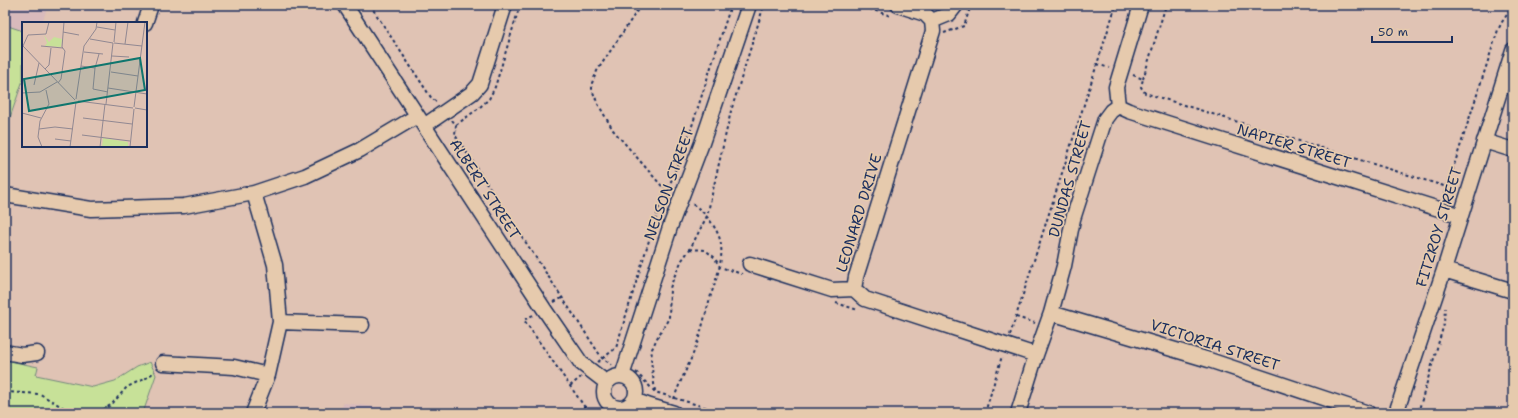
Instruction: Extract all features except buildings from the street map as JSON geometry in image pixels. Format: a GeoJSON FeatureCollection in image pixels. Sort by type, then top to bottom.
{"type":"FeatureCollection","features":[{"type":"Feature","properties":{"kind":"street"},"geometry":{"type":"LineString","coordinates":[[145,22],[151,5]]}},
{"type":"Feature","properties":{"kind":"street","name":"ALBERT STREET"},"geometry":{"type":"LineString","coordinates":[[345,5],[420,121],[581,363],[607,383]]}},
{"type":"Feature","properties":{"kind":"street"},"geometry":{"type":"LineString","coordinates":[[5,195],[91,209],[184,206],[254,192],[305,176],[420,121],[446,111],[472,93],[480,84],[505,5]]}},
{"type":"Feature","properties":{"kind":"street","name":"NELSON STREET"},"geometry":{"type":"LineString","coordinates":[[623,372],[670,227],[682,199],[749,5]]}},
{"type":"Feature","properties":{"kind":"street"},"geometry":{"type":"LineString","coordinates":[[898,5],[925,14],[932,21],[949,14],[956,5]]}},
{"type":"Feature","properties":{"kind":"street"},"geometry":{"type":"LineString","coordinates":[[1118,106],[1116,87],[1142,5]]}},
{"type":"Feature","properties":{"kind":"street","name":"LEONARD DRIVE"},"geometry":{"type":"LineString","coordinates":[[932,21],[933,31],[856,277],[854,289],[865,299],[1036,355]]}},
{"type":"Feature","properties":{"kind":"street","name":"FITZROY STREET"},"geometry":{"type":"LineString","coordinates":[[1396,413],[1444,270],[1513,50]]}},
{"type":"Feature","properties":{"kind":"street","name":"NAPIER STREET"},"geometry":{"type":"LineString","coordinates":[[1118,106],[1129,112],[1461,216]]}},
{"type":"Feature","properties":{"kind":"street","name":"DUNDAS STREET"},"geometry":{"type":"LineString","coordinates":[[1018,413],[1045,326],[1051,313],[1064,266],[1073,218],[1105,119],[1111,111],[1118,106]]}},
{"type":"Feature","properties":{"kind":"street"},"geometry":{"type":"LineString","coordinates":[[1484,141],[1513,150]]}},
{"type":"Feature","properties":{"kind":"street"},"geometry":{"type":"LineString","coordinates":[[253,413],[268,375],[280,322],[275,265],[254,192]]}},
{"type":"Feature","properties":{"kind":"street"},"geometry":{"type":"LineString","coordinates":[[749,270],[832,290],[854,289]]}},
{"type":"Feature","properties":{"kind":"street"},"geometry":{"type":"LineString","coordinates":[[1444,270],[1513,291]]}},
{"type":"Feature","properties":{"kind":"street","name":"VICTORIA STREET"},"geometry":{"type":"LineString","coordinates":[[1051,313],[1209,360],[1368,413]]}},
{"type":"Feature","properties":{"kind":"street"},"geometry":{"type":"LineString","coordinates":[[280,322],[362,325]]}},
{"type":"Feature","properties":{"kind":"street"},"geometry":{"type":"LineString","coordinates":[[5,352],[22,355],[37,352]]}},
{"type":"Feature","properties":{"kind":"street"},"geometry":{"type":"LineString","coordinates":[[163,363],[234,367],[268,375]]}},
{"type":"Feature","properties":{"kind":"street"},"geometry":{"type":"LineString","coordinates":[[623,372],[634,384],[636,390],[634,400],[626,407],[614,410],[605,398],[604,392],[607,383],[623,372]]}},
{"type":"Feature","properties":{"kind":"street"},"geometry":{"type":"LineString","coordinates":[[634,400],[674,413]]}},
{"type":"Feature","properties":{"kind":"path"},"geometry":{"type":"LineString","coordinates":[[370,5],[432,99],[441,103],[456,125],[455,135],[602,358],[623,372],[636,372],[655,392],[724,413]]}},
{"type":"Feature","properties":{"kind":"path"},"geometry":{"type":"LineString","coordinates":[[642,5],[597,71],[592,83],[592,90],[613,130],[667,192],[699,208],[707,216],[716,230],[721,244],[720,267],[694,352],[678,386],[675,398]]}},
{"type":"Feature","properties":{"kind":"path"},"geometry":{"type":"LineString","coordinates":[[570,386],[602,358],[616,348],[662,198],[667,192],[692,129],[731,5]]}},
{"type":"Feature","properties":{"kind":"path"},"geometry":{"type":"LineString","coordinates":[[650,406],[655,392],[651,361],[652,349],[669,318],[670,288],[674,277],[707,216],[731,112],[764,5]]}},
{"type":"Feature","properties":{"kind":"path"},"geometry":{"type":"LineString","coordinates":[[985,413],[1116,5]]}},
{"type":"Feature","properties":{"kind":"path"},"geometry":{"type":"LineString","coordinates":[[1166,5],[1143,79],[1142,87],[1145,93],[1447,187],[1498,30],[1513,6]]}},
{"type":"Feature","properties":{"kind":"path"},"geometry":{"type":"LineString","coordinates":[[1097,64],[1143,79]]}},
{"type":"Feature","properties":{"kind":"path"},"geometry":{"type":"LineString","coordinates":[[690,249],[705,250],[714,257],[720,267]]}},
{"type":"Feature","properties":{"kind":"path"},"geometry":{"type":"LineString","coordinates":[[720,267],[749,270]]}},
{"type":"Feature","properties":{"kind":"path"},"geometry":{"type":"LineString","coordinates":[[562,298],[524,320],[584,406],[595,413]]}},
{"type":"Feature","properties":{"kind":"path"},"geometry":{"type":"LineString","coordinates":[[835,303],[858,310]]}},
{"type":"Feature","properties":{"kind":"path"},"geometry":{"type":"LineString","coordinates":[[1015,317],[1045,326]]}},
{"type":"Feature","properties":{"kind":"path"},"geometry":{"type":"LineString","coordinates":[[91,413],[104,410],[112,404],[127,387],[148,377],[163,363]]}},
{"type":"Feature","properties":{"kind":"path"},"geometry":{"type":"LineString","coordinates":[[5,392],[40,394],[69,411],[82,413]]}},
{"type":"Feature","properties":{"kind":"path"},"geometry":{"type":"LineString","coordinates":[[584,406],[585,413]]}},
{"type":"Feature","properties":{"kind":"shaded area"},"geometry":{"type":"Polygon","coordinates":[[[5,5],[48,5],[42,22],[22,22],[22,31],[5,25],[5,5]]]}},
{"type":"Feature","properties":{"kind":"shaded area"},"geometry":{"type":"Polygon","coordinates":[[[344,403],[423,413],[338,413],[344,403]]]}},
{"type":"Feature","properties":{"kind":"green space"},"geometry":{"type":"Polygon","coordinates":[[[5,25],[22,31],[22,83],[5,132],[5,25]]]}},
{"type":"Feature","properties":{"kind":"green space"},"geometry":{"type":"Polygon","coordinates":[[[5,360],[38,367],[36,375],[93,387],[115,381],[137,367],[150,362],[156,375],[143,413],[17,413],[5,410],[5,360]]]}}]}
